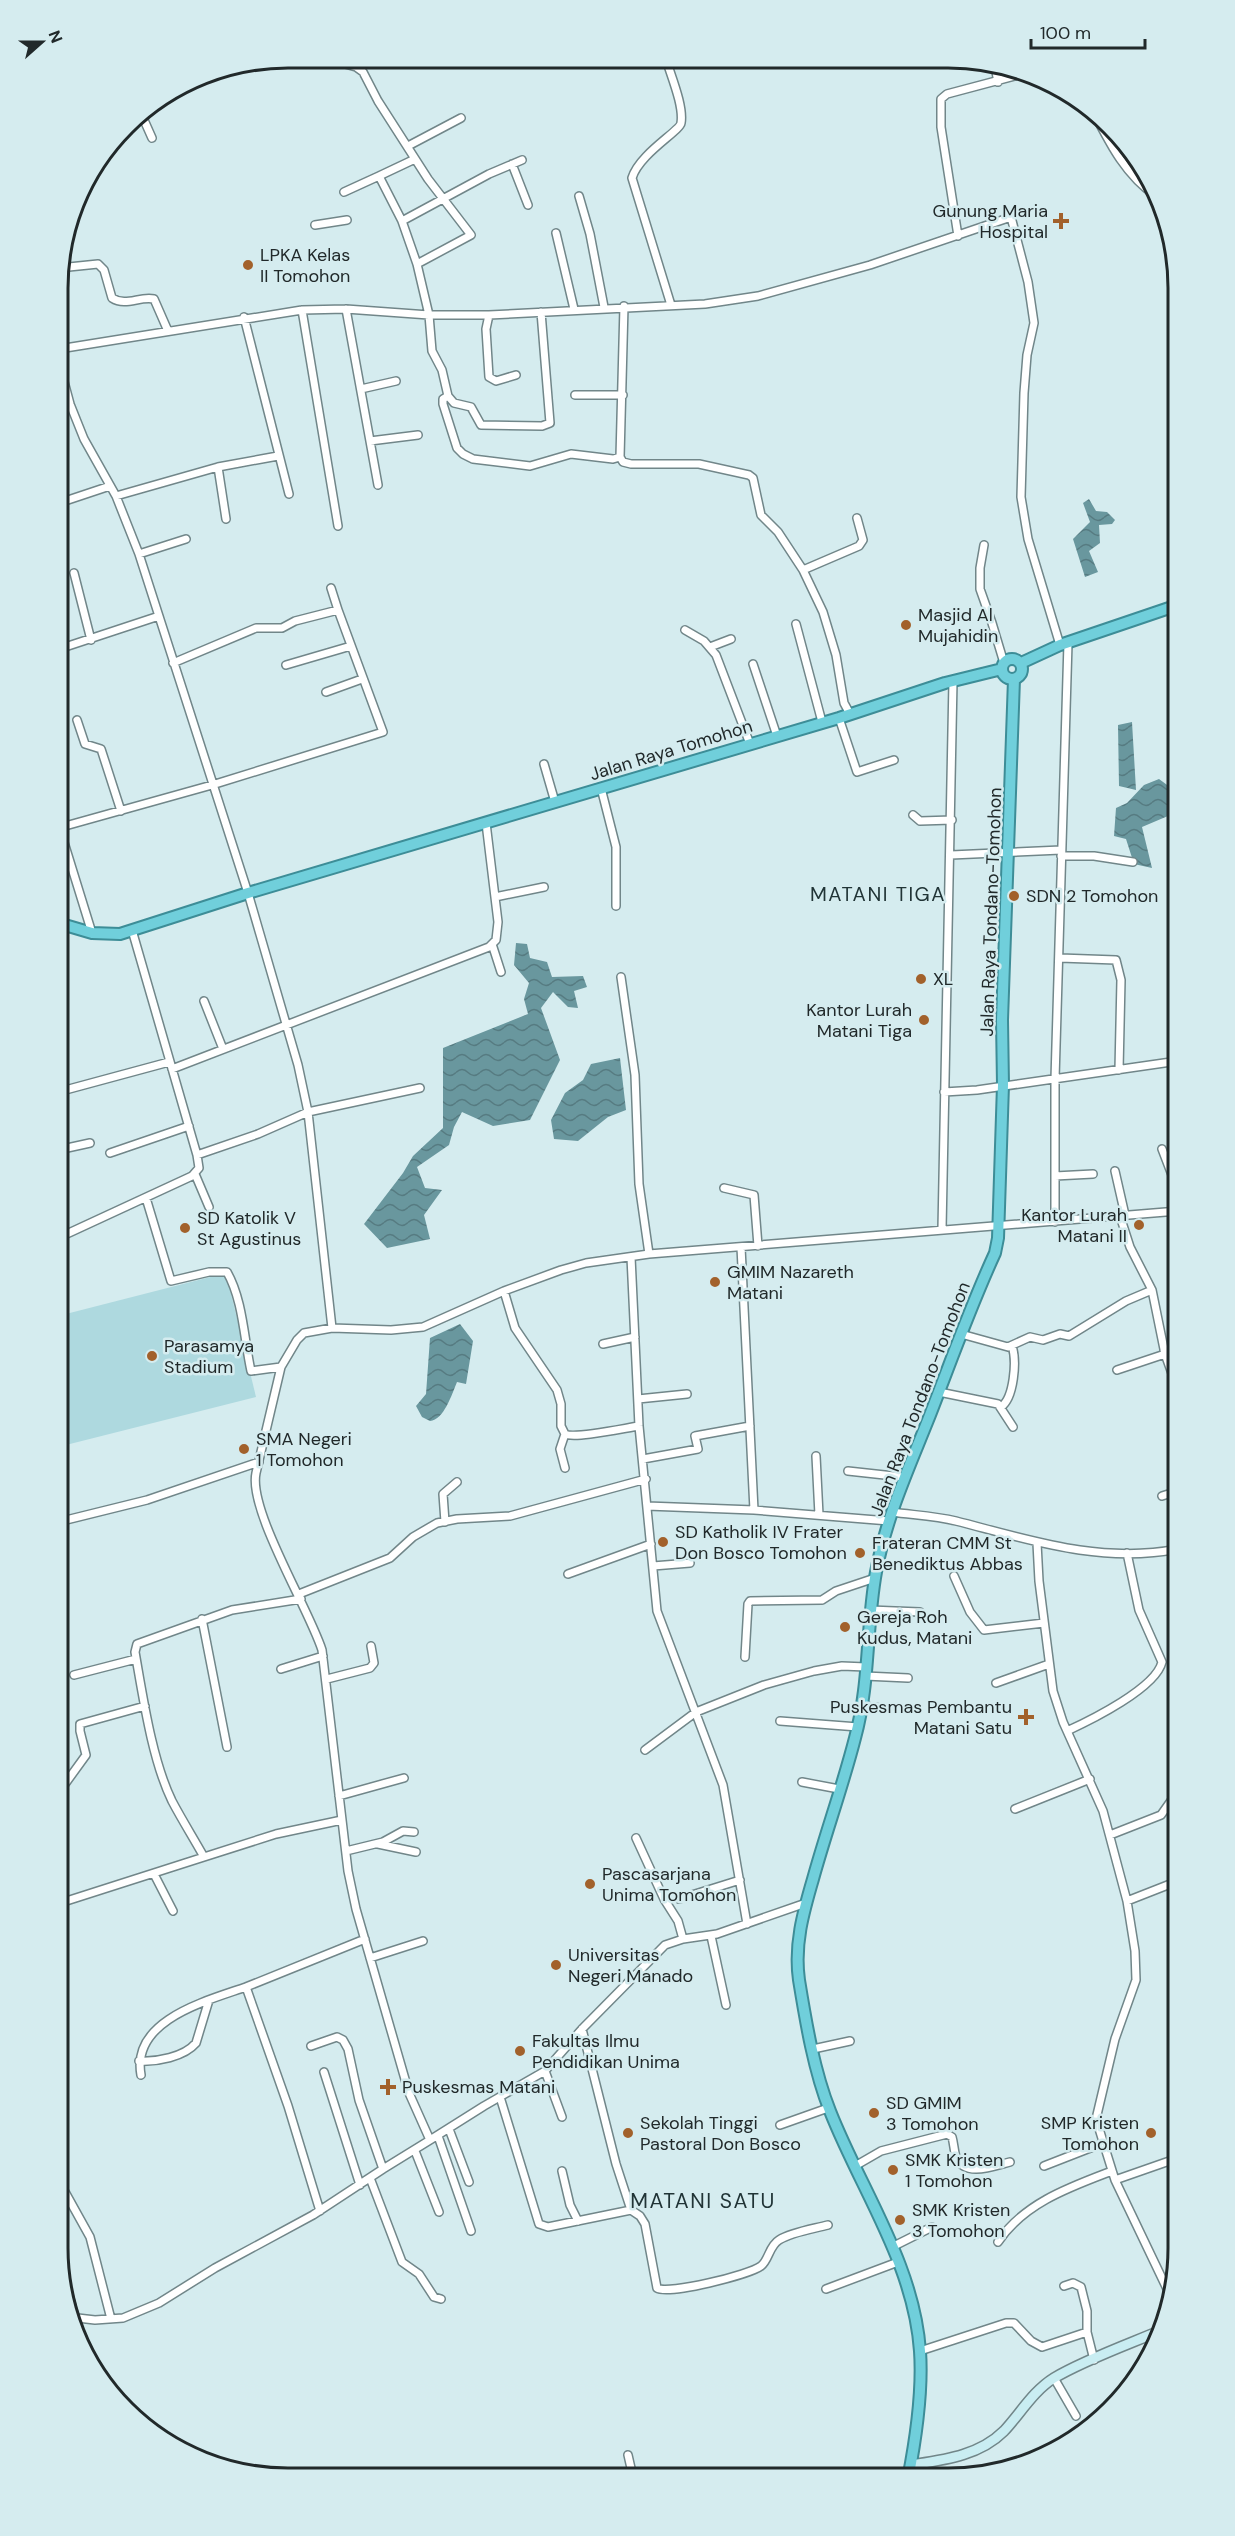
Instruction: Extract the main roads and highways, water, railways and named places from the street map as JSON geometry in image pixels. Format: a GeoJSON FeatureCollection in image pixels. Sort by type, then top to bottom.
{"type":"FeatureCollection","features":[{"type":"Feature","properties":{"kind":"highway","name":"Jalan Raya Tomohon"},"geometry":{"type":"LineString","coordinates":[[68,926],[92,933],[113,935],[132,930],[248,893],[844,716],[1003,666],[1011,659],[1021,663],[1064,644],[1168,608]]}},
{"type":"Feature","properties":{"kind":"highway"},"geometry":{"type":"LineString","coordinates":[[1003,666],[1006,677],[1014,679],[1021,674],[1021,663]]}},
{"type":"Feature","properties":{"kind":"highway","name":"Jalan Raya Tondano-Tomohon"},"geometry":{"type":"LineString","coordinates":[[910,2468],[918,2405],[920,2351],[907,2285],[828,2108],[798,1975],[799,1926],[858,1727],[862,1706],[870,1610],[875,1578],[890,1517],[903,1477],[995,1253],[1003,1085],[1002,1020],[1014,679]]}},
{"type":"Feature","properties":{"kind":"main road"},"geometry":{"type":"LineString","coordinates":[[911,2465],[963,2454],[994,2440],[1054,2378],[1150,2335]]}},
{"type":"Feature","properties":{"kind":"water"},"geometry":{"type":"Polygon","coordinates":[[[1089,499],[1096,511],[1107,512],[1115,520],[1112,524],[1099,525],[1100,543],[1089,551],[1098,572],[1085,577],[1073,539],[1090,522],[1083,503],[1089,499]]]}},
{"type":"Feature","properties":{"kind":"water"},"geometry":{"type":"Polygon","coordinates":[[[1132,722],[1136,790],[1119,786],[1118,725],[1132,722]]]}},
{"type":"Feature","properties":{"kind":"water"},"geometry":{"type":"Polygon","coordinates":[[[1159,779],[1168,786],[1168,816],[1142,827],[1152,868],[1134,864],[1126,839],[1114,836],[1116,808],[1127,803],[1144,785],[1159,779]]]}},
{"type":"Feature","properties":{"kind":"water"},"geometry":{"type":"Polygon","coordinates":[[[516,943],[527,944],[530,958],[547,962],[552,977],[583,976],[587,987],[574,991],[578,1008],[568,1007],[553,992],[541,1008],[560,1060],[530,1120],[493,1126],[462,1112],[454,1127],[449,1145],[417,1167],[425,1188],[442,1190],[424,1215],[430,1239],[387,1248],[364,1224],[403,1173],[413,1156],[443,1128],[443,1048],[528,1014],[524,999],[529,983],[514,965],[516,943]]]}},
{"type":"Feature","properties":{"kind":"water"},"geometry":{"type":"Polygon","coordinates":[[[620,1058],[626,1110],[608,1117],[578,1141],[554,1139],[551,1120],[565,1093],[583,1080],[591,1064],[620,1058]]]}},
{"type":"Feature","properties":{"kind":"water"},"geometry":{"type":"Polygon","coordinates":[[[460,1324],[473,1341],[466,1384],[457,1382],[443,1411],[435,1420],[430,1421],[422,1417],[416,1406],[426,1394],[430,1338],[460,1324]]]}},
{"type":"Feature","properties":{"kind":"place","name":"Gunung Maria Hospital"},"geometry":{"type":"Point","coordinates":[1061,221]}},
{"type":"Feature","properties":{"kind":"place","name":"LPKA Kelas II Tomohon"},"geometry":{"type":"Point","coordinates":[248,265]}},
{"type":"Feature","properties":{"kind":"place","name":"Masjid Al Mujahidin"},"geometry":{"type":"Point","coordinates":[906,625]}},
{"type":"Feature","properties":{"kind":"place","name":"SDN 2 Tomohon"},"geometry":{"type":"Point","coordinates":[1014,896]}},
{"type":"Feature","properties":{"kind":"place","name":"XL"},"geometry":{"type":"Point","coordinates":[921,979]}},
{"type":"Feature","properties":{"kind":"place","name":"Kantor Lurah Matani Tiga"},"geometry":{"type":"Point","coordinates":[924,1020]}},
{"type":"Feature","properties":{"kind":"place","name":"Kantor Lurah Matani II"},"geometry":{"type":"Point","coordinates":[1139,1225]}},
{"type":"Feature","properties":{"kind":"place","name":"SD Katolik V St Agustinus"},"geometry":{"type":"Point","coordinates":[185,1228]}},
{"type":"Feature","properties":{"kind":"place","name":"GMIM Nazareth Matani"},"geometry":{"type":"Point","coordinates":[715,1282]}},
{"type":"Feature","properties":{"kind":"place","name":"Parasamya Stadium"},"geometry":{"type":"Point","coordinates":[152,1356]}},
{"type":"Feature","properties":{"kind":"place","name":"SMA Negeri 1 Tomohon"},"geometry":{"type":"Point","coordinates":[244,1449]}},
{"type":"Feature","properties":{"kind":"place","name":"SD Katholik IV Frater Don Bosco Tomohon"},"geometry":{"type":"Point","coordinates":[663,1542]}},
{"type":"Feature","properties":{"kind":"place","name":"Frateran CMM St Benediktus Abbas"},"geometry":{"type":"Point","coordinates":[860,1553]}},
{"type":"Feature","properties":{"kind":"place","name":"Gereja Roh Kudus, Matani"},"geometry":{"type":"Point","coordinates":[845,1627]}},
{"type":"Feature","properties":{"kind":"place","name":"Puskesmas Pembantu Matani Satu"},"geometry":{"type":"Point","coordinates":[1026,1717]}},
{"type":"Feature","properties":{"kind":"place","name":"Pascasarjana Unima Tomohon"},"geometry":{"type":"Point","coordinates":[590,1884]}},
{"type":"Feature","properties":{"kind":"place","name":"Universitas Negeri Manado"},"geometry":{"type":"Point","coordinates":[556,1965]}},
{"type":"Feature","properties":{"kind":"place","name":"Fakultas Ilmu Pendidikan Unima"},"geometry":{"type":"Point","coordinates":[520,2051]}},
{"type":"Feature","properties":{"kind":"place","name":"Puskesmas Matani"},"geometry":{"type":"Point","coordinates":[388,2087]}},
{"type":"Feature","properties":{"kind":"place","name":"SD GMIM 3 Tomohon"},"geometry":{"type":"Point","coordinates":[874,2113]}},
{"type":"Feature","properties":{"kind":"place","name":"Sekolah Tinggi Pastoral Don Bosco"},"geometry":{"type":"Point","coordinates":[628,2133]}},
{"type":"Feature","properties":{"kind":"place","name":"SMP Kristen Tomohon"},"geometry":{"type":"Point","coordinates":[1151,2133]}},
{"type":"Feature","properties":{"kind":"place","name":"SMK Kristen 1 Tomohon"},"geometry":{"type":"Point","coordinates":[893,2170]}},
{"type":"Feature","properties":{"kind":"place","name":"SMK Kristen 3 Tomohon"},"geometry":{"type":"Point","coordinates":[900,2220]}},
{"type":"Feature","properties":{"kind":"district","name":"MATANI TIGA"},"geometry":{"type":"Point","coordinates":[878,894]}},
{"type":"Feature","properties":{"kind":"district","name":"MATANI SATU"},"geometry":{"type":"Point","coordinates":[703,2201]}}]}
